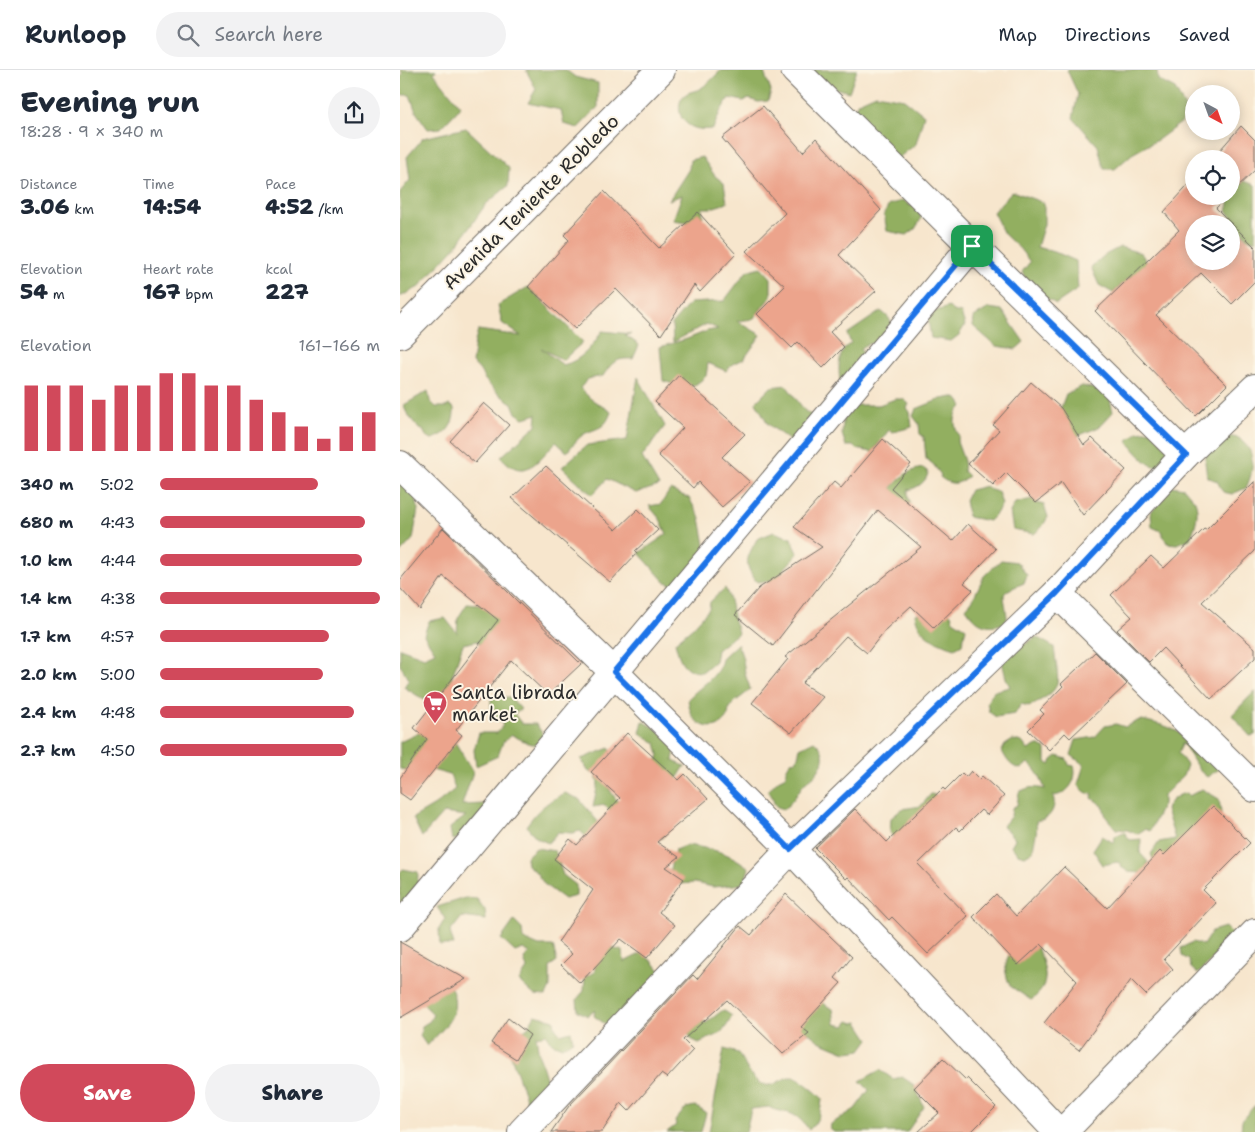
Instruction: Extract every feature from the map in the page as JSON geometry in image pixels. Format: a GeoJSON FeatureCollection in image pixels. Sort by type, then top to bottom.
{"type":"FeatureCollection","features":[{"type":"Feature","properties":{"kind":"street","name":"Avenida Teniente Robledo"},"geometry":{"type":"LineString","coordinates":[[400,334],[661,70]]}},
{"type":"Feature","properties":{"kind":"street"},"geometry":{"type":"LineString","coordinates":[[795,70],[1186,455]]}},
{"type":"Feature","properties":{"kind":"street"},"geometry":{"type":"LineString","coordinates":[[400,927],[972,246]]}},
{"type":"Feature","properties":{"kind":"street"},"geometry":{"type":"LineString","coordinates":[[522,1132],[790,849],[1057,593],[1186,455],[1255,388]]}},
{"type":"Feature","properties":{"kind":"street"},"geometry":{"type":"LineString","coordinates":[[400,465],[614,672],[790,849],[1058,1132]]}},
{"type":"Feature","properties":{"kind":"street"},"geometry":{"type":"LineString","coordinates":[[1057,593],[1255,788]]}},
{"type":"Feature","properties":{"kind":"street"},"geometry":{"type":"LineString","coordinates":[[1063,1132],[1255,933]]}},
{"type":"Feature","properties":{"kind":"green space"},"geometry":{"type":"Polygon","coordinates":[[[400,70],[436,70],[434,73],[461,107],[441,128],[428,129],[416,112],[410,95],[400,95],[400,77],[403,74],[400,70]]]}},
{"type":"Feature","properties":{"kind":"green space"},"geometry":{"type":"Polygon","coordinates":[[[526,70],[566,70],[575,77],[598,83],[598,107],[578,128],[564,124],[561,110],[528,103],[536,89],[526,70]]]}},
{"type":"Feature","properties":{"kind":"green space"},"geometry":{"type":"Polygon","coordinates":[[[721,70],[763,70],[771,91],[768,101],[758,102],[750,99],[743,101],[729,98],[720,112],[713,129],[694,128],[684,121],[681,115],[679,107],[681,100],[686,94],[704,86],[721,70]]]}},
{"type":"Feature","properties":{"kind":"green space"},"geometry":{"type":"Polygon","coordinates":[[[812,70],[857,70],[849,92],[827,86],[812,70]]]}},
{"type":"Feature","properties":{"kind":"green space"},"geometry":{"type":"Polygon","coordinates":[[[1067,70],[1157,70],[1158,80],[1175,89],[1185,107],[1182,122],[1159,139],[1132,154],[1115,169],[1104,169],[1098,146],[1073,118],[1078,94],[1067,70]]]}},
{"type":"Feature","properties":{"kind":"green space"},"geometry":{"type":"Polygon","coordinates":[[[876,94],[904,99],[924,115],[916,144],[897,159],[847,123],[858,102],[876,94]]]}},
{"type":"Feature","properties":{"kind":"green space"},"geometry":{"type":"Polygon","coordinates":[[[466,128],[509,168],[508,186],[486,204],[458,244],[419,287],[400,297],[400,192],[410,180],[407,157],[423,138],[466,128]]]}},
{"type":"Feature","properties":{"kind":"green space"},"geometry":{"type":"Polygon","coordinates":[[[702,157],[715,176],[724,183],[727,203],[711,208],[702,208],[703,216],[694,223],[673,220],[682,195],[669,200],[689,169],[690,160],[702,157]]]}},
{"type":"Feature","properties":{"kind":"green space"},"geometry":{"type":"Polygon","coordinates":[[[1244,181],[1255,185],[1255,241],[1247,238],[1240,229],[1240,215],[1230,215],[1227,211],[1229,205],[1240,205],[1240,185],[1244,181]]]}},
{"type":"Feature","properties":{"kind":"green space"},"geometry":{"type":"Polygon","coordinates":[[[1012,191],[1044,203],[1044,224],[1037,247],[1076,261],[1078,289],[1056,304],[1031,289],[1022,272],[1030,262],[1020,249],[1004,234],[993,212],[1012,191]]]}},
{"type":"Feature","properties":{"kind":"green space"},"geometry":{"type":"Polygon","coordinates":[[[904,200],[909,205],[918,207],[921,219],[915,229],[907,235],[887,231],[884,214],[889,205],[904,200]]]}},
{"type":"Feature","properties":{"kind":"green space"},"geometry":{"type":"Polygon","coordinates":[[[1120,247],[1141,253],[1149,266],[1131,276],[1113,293],[1099,285],[1091,267],[1105,255],[1120,247]]]}},
{"type":"Feature","properties":{"kind":"green space"},"geometry":{"type":"Polygon","coordinates":[[[761,267],[771,278],[771,296],[753,319],[737,321],[761,335],[744,359],[734,363],[726,371],[708,363],[706,376],[690,387],[682,387],[663,381],[660,347],[718,329],[707,324],[673,342],[672,324],[690,303],[724,301],[747,271],[761,267]]]}},
{"type":"Feature","properties":{"kind":"green space"},"geometry":{"type":"Polygon","coordinates":[[[528,287],[583,342],[563,360],[541,348],[563,365],[575,360],[586,352],[602,331],[631,334],[625,335],[639,345],[633,359],[618,360],[609,367],[603,376],[588,379],[580,388],[591,399],[611,412],[604,425],[584,434],[567,452],[556,442],[537,462],[524,469],[517,469],[501,457],[536,425],[537,414],[524,418],[516,413],[512,403],[493,388],[472,363],[478,330],[521,336],[502,323],[498,305],[528,287]]]}},
{"type":"Feature","properties":{"kind":"green space"},"geometry":{"type":"Polygon","coordinates":[[[949,307],[953,311],[961,313],[965,325],[959,335],[951,341],[931,338],[928,320],[933,312],[949,307]]]}},
{"type":"Feature","properties":{"kind":"green space"},"geometry":{"type":"Polygon","coordinates":[[[989,308],[1002,310],[1024,342],[1016,349],[996,346],[973,326],[974,317],[989,308]]]}},
{"type":"Feature","properties":{"kind":"green space"},"geometry":{"type":"Polygon","coordinates":[[[881,311],[893,325],[879,344],[869,344],[860,349],[874,369],[853,388],[840,381],[839,376],[841,355],[851,343],[847,334],[881,311]]]}},
{"type":"Feature","properties":{"kind":"green space"},"geometry":{"type":"Polygon","coordinates":[[[638,377],[665,426],[642,457],[659,486],[636,493],[607,479],[592,495],[562,467],[587,445],[627,440],[638,377]]]}},
{"type":"Feature","properties":{"kind":"green space"},"geometry":{"type":"Polygon","coordinates":[[[786,385],[805,411],[824,423],[804,452],[768,424],[756,402],[771,387],[786,385]]]}},
{"type":"Feature","properties":{"kind":"green space"},"geometry":{"type":"Polygon","coordinates":[[[1082,386],[1109,395],[1113,412],[1099,427],[1075,437],[1058,415],[1066,394],[1082,386]]]}},
{"type":"Feature","properties":{"kind":"green space"},"geometry":{"type":"Polygon","coordinates":[[[428,391],[430,401],[436,407],[446,407],[449,405],[454,408],[453,419],[449,428],[442,435],[432,439],[427,438],[423,430],[419,429],[408,415],[404,405],[428,391]]]}},
{"type":"Feature","properties":{"kind":"green space"},"geometry":{"type":"Polygon","coordinates":[[[953,397],[959,400],[963,406],[957,413],[955,424],[959,436],[957,442],[964,461],[963,471],[968,476],[957,483],[947,482],[940,477],[941,475],[933,464],[926,459],[924,437],[920,434],[919,424],[913,416],[916,409],[941,399],[953,397]]]}},
{"type":"Feature","properties":{"kind":"green space"},"geometry":{"type":"Polygon","coordinates":[[[895,399],[903,399],[909,404],[907,408],[910,412],[912,427],[893,432],[889,430],[872,452],[856,449],[853,446],[846,446],[842,434],[844,412],[855,405],[879,405],[895,399]]]}},
{"type":"Feature","properties":{"kind":"green space"},"geometry":{"type":"Polygon","coordinates":[[[1151,430],[1171,453],[1158,467],[1145,461],[1127,441],[1138,432],[1151,430]]]}},
{"type":"Feature","properties":{"kind":"green space"},"geometry":{"type":"Polygon","coordinates":[[[1226,436],[1239,438],[1249,449],[1252,460],[1251,475],[1246,488],[1232,494],[1223,492],[1217,481],[1207,477],[1205,462],[1209,445],[1218,438],[1226,436]]]}},
{"type":"Feature","properties":{"kind":"green space"},"geometry":{"type":"Polygon","coordinates":[[[923,468],[928,472],[924,482],[908,490],[909,507],[886,494],[906,474],[923,468]]]}},
{"type":"Feature","properties":{"kind":"green space"},"geometry":{"type":"Polygon","coordinates":[[[400,471],[416,495],[418,509],[413,539],[400,553],[400,471]]]}},
{"type":"Feature","properties":{"kind":"green space"},"geometry":{"type":"Polygon","coordinates":[[[986,486],[998,492],[1002,504],[989,521],[968,517],[965,500],[970,490],[986,486]]]}},
{"type":"Feature","properties":{"kind":"green space"},"geometry":{"type":"Polygon","coordinates":[[[1172,486],[1184,488],[1195,501],[1197,510],[1195,525],[1190,539],[1177,544],[1167,543],[1161,531],[1152,527],[1151,512],[1172,486]]]}},
{"type":"Feature","properties":{"kind":"green space"},"geometry":{"type":"Polygon","coordinates":[[[670,490],[689,498],[700,518],[706,550],[674,586],[664,581],[639,553],[667,534],[660,519],[649,506],[661,504],[670,490]]]}},
{"type":"Feature","properties":{"kind":"green space"},"geometry":{"type":"Polygon","coordinates":[[[1032,499],[1036,503],[1044,505],[1048,517],[1042,527],[1034,534],[1013,530],[1010,512],[1015,503],[1032,499]]]}},
{"type":"Feature","properties":{"kind":"green space"},"geometry":{"type":"Polygon","coordinates":[[[774,532],[791,538],[798,553],[775,580],[757,582],[749,570],[749,556],[757,539],[774,532]]]}},
{"type":"Feature","properties":{"kind":"green space"},"geometry":{"type":"Polygon","coordinates":[[[1001,560],[1017,562],[1027,575],[1024,583],[1004,594],[1007,618],[1003,624],[982,624],[966,608],[972,601],[984,576],[1001,560]]]}},
{"type":"Feature","properties":{"kind":"green space"},"geometry":{"type":"Polygon","coordinates":[[[725,588],[730,599],[733,619],[738,633],[717,650],[715,661],[702,672],[690,670],[682,663],[675,642],[693,627],[709,609],[710,602],[725,588]]]}},
{"type":"Feature","properties":{"kind":"green space"},"geometry":{"type":"Polygon","coordinates":[[[467,604],[500,607],[517,615],[489,656],[477,641],[463,644],[451,680],[455,696],[440,710],[404,687],[409,679],[400,665],[400,648],[424,657],[435,652],[424,635],[429,621],[445,618],[457,633],[458,618],[467,604]]]}},
{"type":"Feature","properties":{"kind":"green space"},"geometry":{"type":"Polygon","coordinates":[[[945,609],[951,614],[953,620],[966,628],[962,644],[955,648],[935,640],[924,633],[917,622],[915,614],[945,609]]]}},
{"type":"Feature","properties":{"kind":"green space"},"geometry":{"type":"Polygon","coordinates":[[[1036,637],[1054,647],[1058,677],[1057,684],[1049,695],[1041,700],[1029,706],[1021,704],[1015,714],[996,717],[989,712],[987,702],[994,691],[1010,687],[1001,658],[1021,641],[1024,645],[1036,637]]]}},
{"type":"Feature","properties":{"kind":"green space"},"geometry":{"type":"Polygon","coordinates":[[[737,644],[742,655],[745,675],[750,689],[732,705],[728,715],[721,724],[711,727],[701,724],[692,715],[688,699],[714,675],[721,664],[722,658],[737,644]]]}},
{"type":"Feature","properties":{"kind":"green space"},"geometry":{"type":"Polygon","coordinates":[[[1255,691],[1255,735],[1250,736],[1232,715],[1255,691]]]}},
{"type":"Feature","properties":{"kind":"green space"},"geometry":{"type":"Polygon","coordinates":[[[510,697],[521,709],[514,714],[522,724],[536,724],[545,737],[536,745],[512,735],[503,742],[498,756],[476,766],[474,750],[479,733],[497,733],[503,725],[491,711],[491,698],[510,697]]]}},
{"type":"Feature","properties":{"kind":"green space"},"geometry":{"type":"Polygon","coordinates":[[[1142,720],[1172,729],[1185,739],[1191,733],[1217,733],[1228,740],[1224,745],[1221,768],[1207,777],[1199,770],[1183,743],[1178,753],[1187,765],[1183,776],[1163,796],[1163,804],[1150,831],[1145,829],[1137,834],[1127,830],[1116,829],[1106,817],[1103,806],[1092,798],[1093,794],[1081,788],[1078,784],[1084,765],[1071,755],[1076,740],[1095,737],[1105,726],[1116,724],[1125,727],[1142,720]]]}},
{"type":"Feature","properties":{"kind":"green space"},"geometry":{"type":"Polygon","coordinates":[[[643,721],[660,731],[675,749],[673,761],[685,766],[677,781],[672,820],[669,828],[659,840],[649,843],[654,768],[659,755],[656,743],[640,733],[643,721]]]}},
{"type":"Feature","properties":{"kind":"green space"},"geometry":{"type":"Polygon","coordinates":[[[419,733],[455,742],[473,772],[462,805],[485,804],[497,811],[480,833],[452,840],[450,828],[466,816],[443,813],[422,837],[413,818],[435,805],[455,789],[450,775],[411,764],[417,772],[400,769],[400,742],[419,733]]]}},
{"type":"Feature","properties":{"kind":"green space"},"geometry":{"type":"Polygon","coordinates":[[[1013,740],[1022,742],[1028,750],[1037,745],[1046,749],[1046,762],[1050,765],[1057,756],[1067,759],[1069,765],[1074,766],[1075,771],[1071,786],[1063,793],[1053,796],[1054,806],[1050,815],[1036,821],[1033,851],[1025,856],[1018,854],[1011,846],[1015,839],[1003,826],[1011,816],[1012,808],[1017,805],[1019,792],[1032,788],[1045,789],[1040,778],[1028,763],[1021,769],[1012,765],[1006,758],[1002,751],[1005,745],[1013,740]]]}},
{"type":"Feature","properties":{"kind":"green space"},"geometry":{"type":"Polygon","coordinates":[[[814,741],[822,751],[821,767],[804,784],[784,809],[779,808],[768,791],[778,780],[786,776],[786,770],[791,761],[797,760],[800,748],[814,741]]]}},
{"type":"Feature","properties":{"kind":"green space"},"geometry":{"type":"Polygon","coordinates":[[[610,748],[613,764],[608,787],[617,801],[622,816],[615,816],[605,805],[593,807],[598,783],[596,775],[588,771],[581,759],[610,748]]]}},
{"type":"Feature","properties":{"kind":"green space"},"geometry":{"type":"Polygon","coordinates":[[[1202,789],[1219,799],[1224,834],[1155,864],[1151,854],[1159,842],[1175,839],[1166,810],[1169,804],[1180,795],[1187,793],[1189,796],[1202,789]]]}},
{"type":"Feature","properties":{"kind":"green space"},"geometry":{"type":"Polygon","coordinates":[[[565,793],[579,799],[599,823],[593,843],[580,831],[572,833],[558,832],[548,843],[537,838],[526,826],[543,806],[565,793]]]}},
{"type":"Feature","properties":{"kind":"green space"},"geometry":{"type":"Polygon","coordinates":[[[931,794],[935,795],[938,803],[896,842],[890,832],[891,818],[902,809],[921,806],[931,794]]]}},
{"type":"Feature","properties":{"kind":"green space"},"geometry":{"type":"Polygon","coordinates":[[[1124,832],[1130,840],[1141,839],[1140,853],[1148,862],[1143,873],[1129,872],[1117,862],[1103,865],[1093,850],[1102,836],[1114,843],[1115,836],[1124,832]]]}},
{"type":"Feature","properties":{"kind":"green space"},"geometry":{"type":"Polygon","coordinates":[[[687,845],[720,852],[742,863],[749,868],[744,884],[713,887],[695,883],[678,884],[669,873],[675,850],[687,845]]]}},
{"type":"Feature","properties":{"kind":"green space"},"geometry":{"type":"Polygon","coordinates":[[[536,848],[555,851],[563,875],[576,885],[576,896],[564,899],[545,885],[535,871],[527,865],[526,857],[536,848]]]}},
{"type":"Feature","properties":{"kind":"green space"},"geometry":{"type":"Polygon","coordinates":[[[403,869],[418,872],[417,894],[400,903],[400,872],[403,869]]]}},
{"type":"Feature","properties":{"kind":"green space"},"geometry":{"type":"Polygon","coordinates":[[[466,898],[477,899],[485,910],[486,920],[462,917],[450,932],[454,945],[440,945],[439,929],[445,919],[437,907],[466,898]]]}},
{"type":"Feature","properties":{"kind":"green space"},"geometry":{"type":"Polygon","coordinates":[[[514,921],[522,929],[523,939],[539,946],[553,946],[557,962],[550,967],[550,987],[546,996],[534,995],[519,981],[527,969],[524,959],[530,953],[523,949],[515,952],[501,939],[514,921]]]}},
{"type":"Feature","properties":{"kind":"green space"},"geometry":{"type":"Polygon","coordinates":[[[1225,927],[1234,936],[1198,974],[1191,968],[1189,960],[1182,956],[1181,948],[1193,942],[1203,945],[1212,931],[1225,927]]]}},
{"type":"Feature","properties":{"kind":"green space"},"geometry":{"type":"Polygon","coordinates":[[[1036,945],[1044,968],[1045,982],[1038,994],[1031,1000],[1010,986],[1006,968],[1011,950],[1036,945]]]}},
{"type":"Feature","properties":{"kind":"green space"},"geometry":{"type":"Polygon","coordinates":[[[612,948],[623,951],[624,962],[642,953],[654,963],[665,977],[620,1025],[605,1024],[594,1016],[595,1010],[588,1016],[578,1011],[577,999],[584,991],[585,977],[595,972],[595,959],[612,948]]]}},
{"type":"Feature","properties":{"kind":"green space"},"geometry":{"type":"Polygon","coordinates":[[[448,982],[455,1002],[454,1010],[446,1024],[427,1046],[420,1036],[422,1026],[430,1021],[433,1014],[423,1004],[448,982]]]}},
{"type":"Feature","properties":{"kind":"green space"},"geometry":{"type":"Polygon","coordinates":[[[823,1002],[833,1009],[835,1024],[845,1026],[849,1021],[858,1022],[869,1039],[861,1050],[843,1051],[819,1041],[809,1033],[800,1034],[782,1006],[823,1002]]]}},
{"type":"Feature","properties":{"kind":"green space"},"geometry":{"type":"Polygon","coordinates":[[[723,1010],[732,1016],[722,1031],[699,1043],[691,1039],[684,1025],[702,1021],[706,1023],[723,1010]]]}},
{"type":"Feature","properties":{"kind":"green space"},"geometry":{"type":"Polygon","coordinates":[[[535,1015],[554,1020],[555,1027],[560,1034],[571,1031],[573,1040],[562,1047],[552,1043],[546,1034],[536,1036],[539,1055],[550,1091],[530,1095],[527,1101],[507,1045],[513,1036],[527,1029],[535,1015]]]}},
{"type":"Feature","properties":{"kind":"green space"},"geometry":{"type":"Polygon","coordinates":[[[724,1049],[738,1053],[754,1079],[762,1084],[770,1085],[794,1077],[816,1092],[822,1098],[822,1103],[819,1115],[812,1127],[809,1130],[796,1116],[769,1107],[751,1109],[746,1132],[709,1132],[724,1049]]]}},
{"type":"Feature","properties":{"kind":"green space"},"geometry":{"type":"Polygon","coordinates":[[[880,1070],[893,1079],[902,1077],[914,1085],[924,1107],[907,1132],[834,1132],[830,1129],[831,1124],[855,1109],[869,1090],[860,1081],[880,1070]]]}},
{"type":"Feature","properties":{"kind":"green space"},"geometry":{"type":"Polygon","coordinates":[[[1255,1105],[1255,1132],[1241,1132],[1242,1120],[1255,1105]]]}},
{"type":"Feature","properties":{"kind":"green space"},"geometry":{"type":"Polygon","coordinates":[[[695,1106],[706,1113],[701,1132],[667,1132],[676,1125],[675,1121],[686,1108],[695,1106]]]}},
{"type":"Feature","properties":{"kind":"building"},"geometry":{"type":"Polygon","coordinates":[[[763,106],[803,152],[816,138],[881,210],[839,255],[876,291],[830,332],[844,347],[823,368],[798,342],[792,348],[757,314],[785,286],[746,251],[785,213],[722,138],[763,106]]]}},
{"type":"Feature","properties":{"kind":"building"},"geometry":{"type":"Polygon","coordinates":[[[1241,126],[1255,140],[1255,170],[1240,184],[1240,150],[1220,150],[1229,140],[1240,140],[1241,126]]]}},
{"type":"Feature","properties":{"kind":"building"},"geometry":{"type":"Polygon","coordinates":[[[1185,189],[1185,205],[1219,205],[1216,208],[1223,215],[1185,215],[1185,270],[1240,270],[1240,232],[1255,247],[1255,281],[1232,304],[1201,273],[1156,315],[1227,385],[1196,416],[1095,311],[1179,230],[1164,212],[1185,189]]]}},
{"type":"Feature","properties":{"kind":"building"},"geometry":{"type":"Polygon","coordinates":[[[604,191],[659,248],[698,212],[736,254],[700,292],[694,285],[661,335],[616,289],[575,329],[528,287],[569,240],[564,235],[604,191]]]}},
{"type":"Feature","properties":{"kind":"building"},"geometry":{"type":"Polygon","coordinates":[[[679,375],[745,434],[722,457],[750,482],[722,507],[698,482],[693,488],[658,455],[683,428],[655,402],[679,375]]]}},
{"type":"Feature","properties":{"kind":"building"},"geometry":{"type":"Polygon","coordinates":[[[1031,382],[1061,408],[1084,445],[1092,438],[1126,470],[1083,515],[1061,483],[1036,503],[1006,473],[993,486],[968,464],[999,430],[993,425],[1031,382]]]}},
{"type":"Feature","properties":{"kind":"building"},"geometry":{"type":"Polygon","coordinates":[[[484,403],[509,425],[475,463],[450,441],[484,403]]]}},
{"type":"Feature","properties":{"kind":"building"},"geometry":{"type":"Polygon","coordinates":[[[883,439],[911,464],[891,488],[953,541],[968,524],[996,549],[964,583],[973,590],[934,628],[911,606],[886,629],[867,653],[846,636],[802,683],[823,697],[791,733],[752,703],[788,659],[785,657],[921,547],[878,510],[773,646],[735,615],[759,588],[822,547],[794,527],[834,482],[841,488],[883,439]]]}},
{"type":"Feature","properties":{"kind":"building"},"geometry":{"type":"Polygon","coordinates":[[[546,466],[616,530],[638,509],[658,530],[635,551],[637,553],[610,582],[512,498],[546,466]]]}},
{"type":"Feature","properties":{"kind":"building"},"geometry":{"type":"Polygon","coordinates":[[[1255,481],[1255,551],[1202,602],[1255,648],[1255,658],[1211,699],[1163,648],[1149,662],[1117,630],[1132,617],[1111,595],[1151,556],[1164,568],[1204,529],[1206,530],[1255,481]]]}},
{"type":"Feature","properties":{"kind":"building"},"geometry":{"type":"Polygon","coordinates":[[[443,528],[581,664],[548,695],[511,660],[456,730],[462,735],[410,800],[400,793],[400,778],[427,739],[414,728],[498,620],[443,576],[420,610],[400,588],[400,580],[443,528]]]}},
{"type":"Feature","properties":{"kind":"building"},"geometry":{"type":"Polygon","coordinates":[[[1095,652],[1127,684],[1070,738],[1065,733],[1049,750],[1028,730],[1044,714],[1040,710],[1063,686],[1061,684],[1095,652]]]}},
{"type":"Feature","properties":{"kind":"building"},"geometry":{"type":"Polygon","coordinates":[[[627,733],[679,780],[685,774],[708,799],[657,842],[679,857],[666,867],[684,879],[659,912],[675,925],[647,958],[621,939],[580,983],[561,965],[572,954],[558,942],[593,890],[554,859],[570,839],[577,845],[620,798],[591,772],[627,733]]]}},
{"type":"Feature","properties":{"kind":"building"},"geometry":{"type":"Polygon","coordinates":[[[971,771],[979,779],[982,776],[1004,796],[987,815],[981,810],[960,831],[956,827],[918,864],[968,916],[928,954],[892,917],[889,920],[848,877],[846,879],[815,848],[855,809],[887,842],[943,788],[945,790],[962,773],[966,777],[971,771]]]}},
{"type":"Feature","properties":{"kind":"building"},"geometry":{"type":"Polygon","coordinates":[[[1213,806],[1250,843],[1203,890],[1216,903],[1164,959],[1173,969],[1146,995],[1131,980],[1079,1050],[1044,1023],[1077,981],[1041,944],[1018,965],[973,917],[996,894],[1016,916],[1064,867],[1107,908],[1160,851],[1164,855],[1213,806]]]}},
{"type":"Feature","properties":{"kind":"building"},"geometry":{"type":"Polygon","coordinates":[[[786,894],[852,957],[835,978],[841,983],[801,1027],[809,1033],[783,1054],[727,1000],[683,1040],[693,1050],[667,1078],[661,1074],[629,1111],[621,1103],[602,1132],[551,1132],[569,1106],[693,975],[697,979],[740,926],[751,935],[786,894]]]}},
{"type":"Feature","properties":{"kind":"building"},"geometry":{"type":"Polygon","coordinates":[[[400,942],[466,979],[400,1018],[400,942]]]}},
{"type":"Feature","properties":{"kind":"building"},"geometry":{"type":"Polygon","coordinates":[[[508,1018],[530,1035],[516,1059],[491,1043],[508,1018]]]}},
{"type":"Feature","properties":{"kind":"building"},"geometry":{"type":"Polygon","coordinates":[[[943,1058],[966,1080],[967,1078],[996,1107],[971,1132],[918,1132],[939,1113],[914,1088],[943,1058]]]}},
{"type":"Feature","properties":{"kind":"place","name":"Santa librada market"},"geometry":{"type":"Point","coordinates":[435,724]}},
{"type":"Feature","properties":{"kind":"route"},"geometry":{"type":"LineString","coordinates":[[972,246],[1186,455],[1057,593],[790,849],[614,672],[972,246]]}}]}
